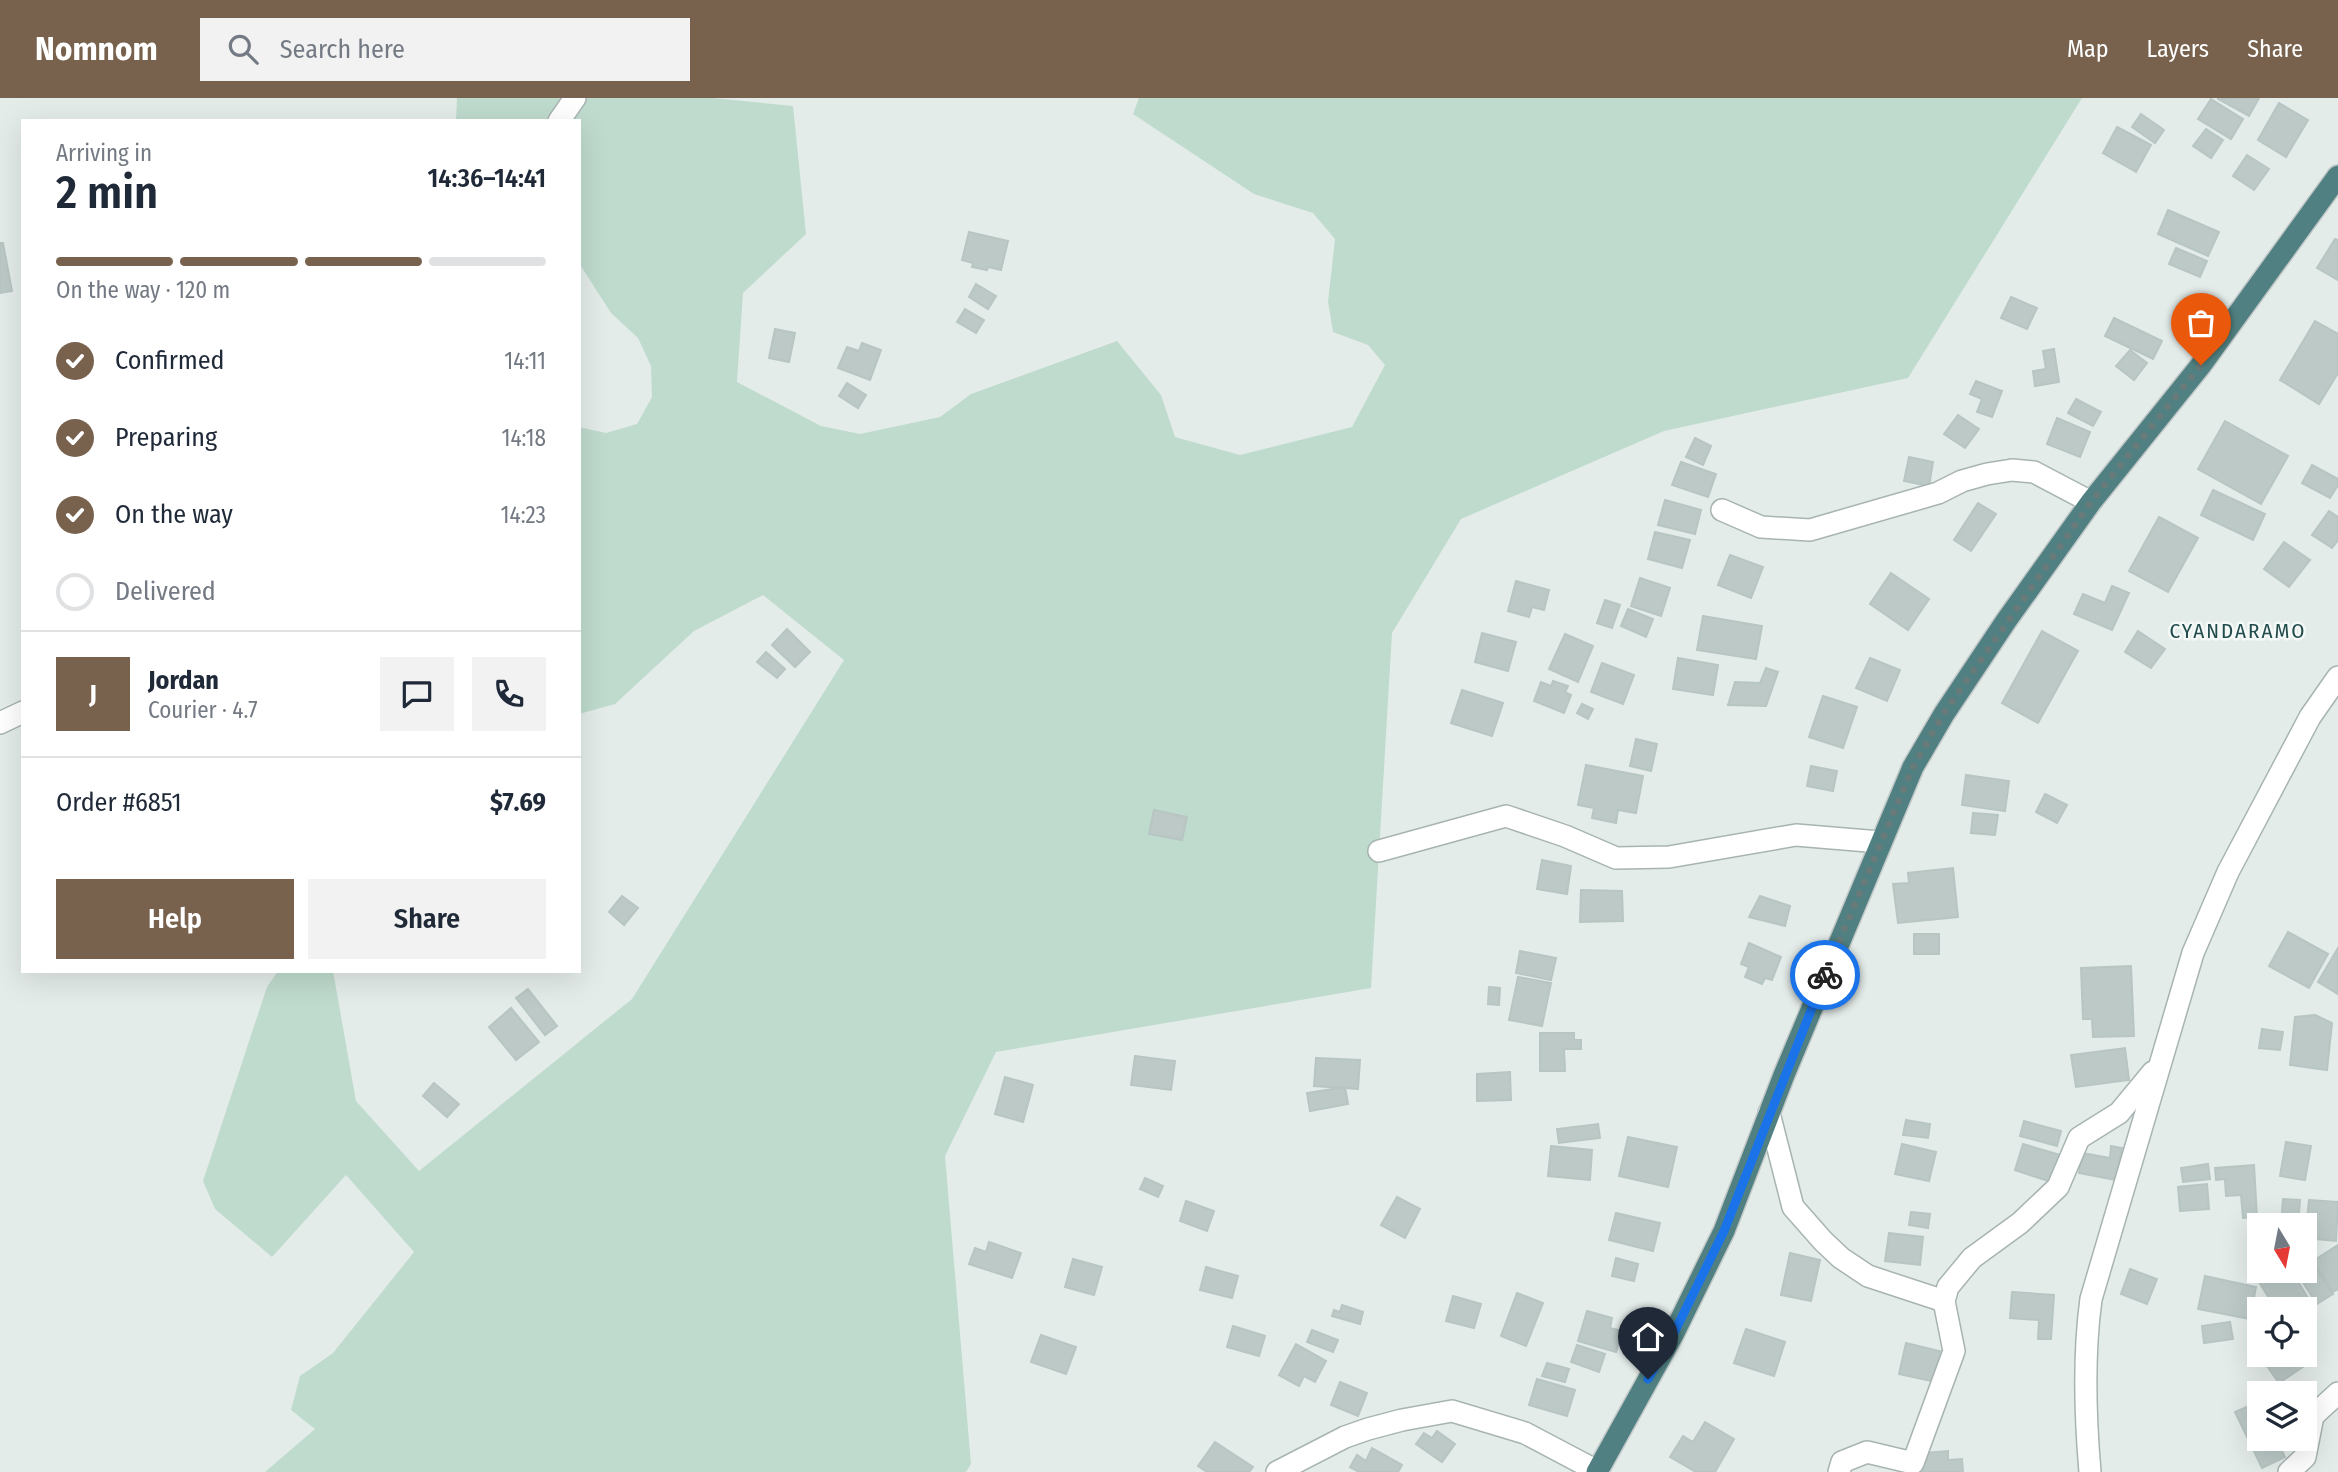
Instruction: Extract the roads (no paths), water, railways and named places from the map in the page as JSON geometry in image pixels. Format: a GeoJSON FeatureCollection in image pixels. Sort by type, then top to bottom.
{"type":"FeatureCollection","features":[{"type":"Feature","properties":{"kind":"highway"},"geometry":{"type":"LineString","coordinates":[[1598,1472],[1674,1333],[1718,1242],[1913,767],[1944,713],[2091,502],[2201,365],[2335,186]]}},
{"type":"Feature","properties":{"kind":"street"},"geometry":{"type":"LineString","coordinates":[[560,119],[575,98]]}},
{"type":"Feature","properties":{"kind":"street"},"geometry":{"type":"LineString","coordinates":[[1722,510],[1761,527],[1810,530],[1938,493],[1962,481],[2012,470],[2034,472],[2091,502]]}},
{"type":"Feature","properties":{"kind":"street"},"geometry":{"type":"LineString","coordinates":[[2090,1472],[2086,1423],[2086,1337],[2091,1299],[2193,953],[2228,872],[2310,716],[2338,677]]}},
{"type":"Feature","properties":{"kind":"street"},"geometry":{"type":"LineString","coordinates":[[0,723],[21,713]]}},
{"type":"Feature","properties":{"kind":"street"},"geometry":{"type":"LineString","coordinates":[[1378,851],[1506,816],[1565,836],[1616,859],[1669,857],[1796,835],[1880,842]]}},
{"type":"Feature","properties":{"kind":"street"},"geometry":{"type":"LineString","coordinates":[[1839,1472],[1842,1462],[1867,1452],[1913,1463],[1954,1351],[1944,1301],[1948,1287],[1972,1258],[2020,1223],[2057,1187],[2079,1138],[2119,1113],[2161,1062]]}},
{"type":"Feature","properties":{"kind":"street"},"geometry":{"type":"LineString","coordinates":[[1769,1113],[1793,1207],[1822,1241],[1868,1276],[1944,1301]]}},
{"type":"Feature","properties":{"kind":"street"},"geometry":{"type":"LineString","coordinates":[[2289,1472],[2305,1457],[2313,1416],[2338,1393]]}},
{"type":"Feature","properties":{"kind":"street"},"geometry":{"type":"LineString","coordinates":[[1277,1472],[1345,1437],[1402,1420],[1452,1411],[1525,1433],[1598,1472]]}},
{"type":"Feature","properties":{"kind":"district","name":"CYANDARAMO"},"geometry":{"type":"Point","coordinates":[2238,631]}}]}
